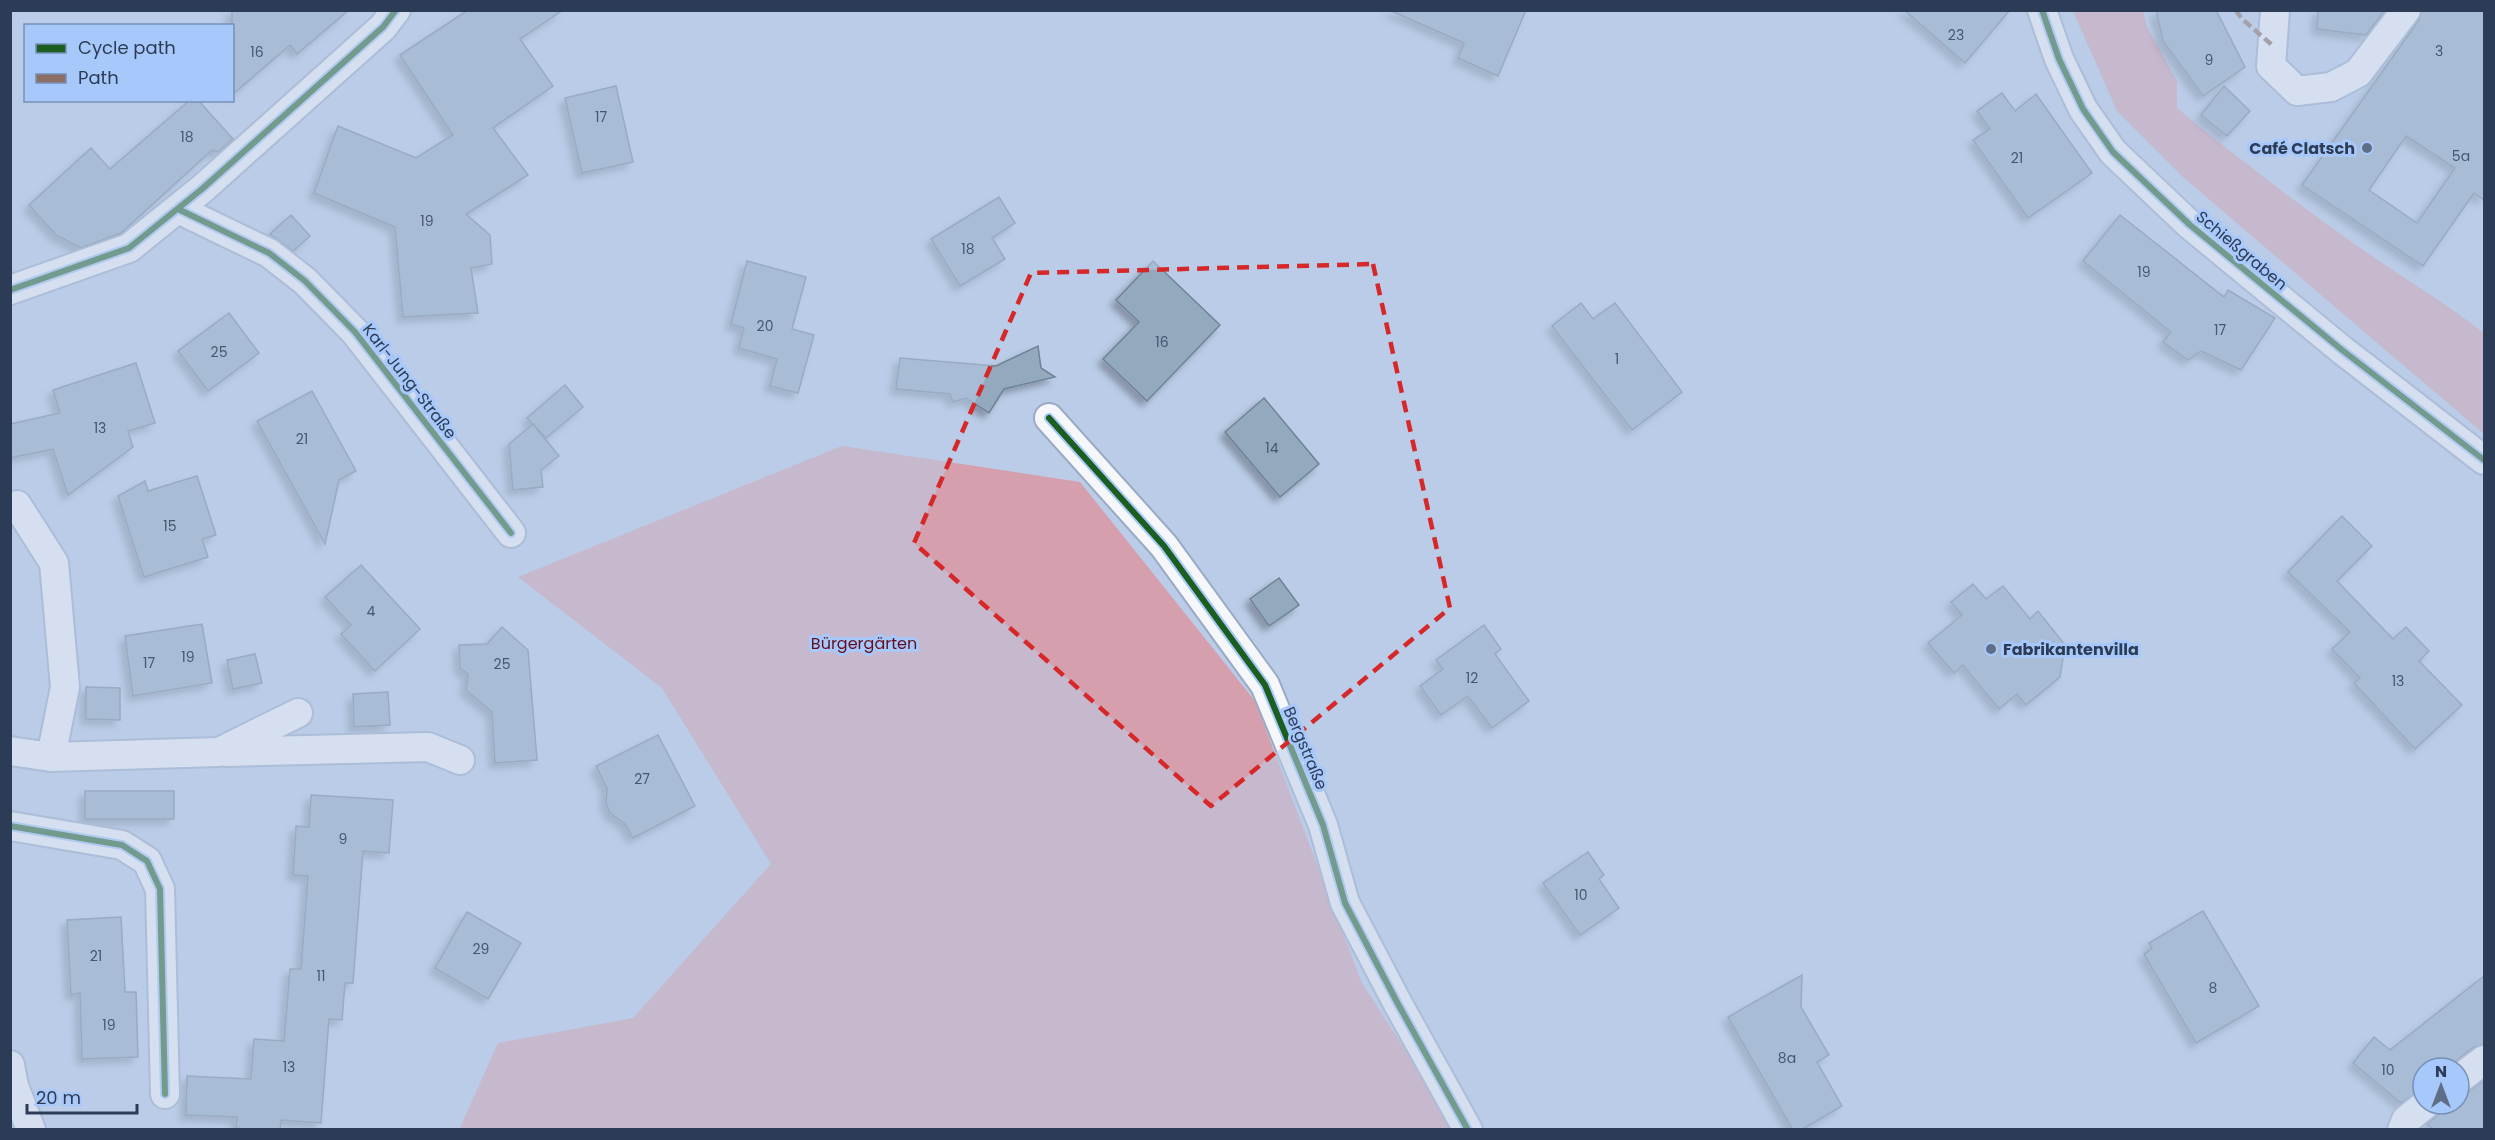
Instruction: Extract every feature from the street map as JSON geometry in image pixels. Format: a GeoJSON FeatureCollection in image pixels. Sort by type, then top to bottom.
{"type":"FeatureCollection","features":[{"type":"Feature","properties":{"kind":"street"},"geometry":{"type":"LineString","coordinates":[[10,290],[129,248],[178,209],[383,27],[396,10]]}},
{"type":"Feature","properties":{"kind":"street","name":"Schießgraben"},"geometry":{"type":"LineString","coordinates":[[2042,10],[2060,59],[2083,109],[2113,152],[2190,225],[2333,343],[2484,460]]}},
{"type":"Feature","properties":{"kind":"street"},"geometry":{"type":"LineString","coordinates":[[2275,10],[2271,66],[2297,90],[2331,87],[2358,73],[2406,10]]}},
{"type":"Feature","properties":{"kind":"street","name":"Karl-Jung-Straße"},"geometry":{"type":"LineString","coordinates":[[178,209],[269,253],[305,281],[355,332],[511,533]]}},
{"type":"Feature","properties":{"kind":"street","name":"Bergstraße"},"geometry":{"type":"LineString","coordinates":[[1049,418],[1164,546],[1265,685],[1323,825],[1346,903],[1398,1004],[1468,1130]]}},
{"type":"Feature","properties":{"kind":"street"},"geometry":{"type":"LineString","coordinates":[[17,505],[54,563],[65,687],[51,757]]}},
{"type":"Feature","properties":{"kind":"street"},"geometry":{"type":"LineString","coordinates":[[219,752],[298,713]]}},
{"type":"Feature","properties":{"kind":"street"},"geometry":{"type":"LineString","coordinates":[[10,751],[51,757],[428,747],[460,760]]}},
{"type":"Feature","properties":{"kind":"street"},"geometry":{"type":"LineString","coordinates":[[10,826],[122,845],[147,861],[160,889],[165,1094]]}},
{"type":"Feature","properties":{"kind":"street"},"geometry":{"type":"LineString","coordinates":[[12,1080],[31,1130]]}},
{"type":"Feature","properties":{"kind":"street"},"geometry":{"type":"LineString","coordinates":[[2402,1130],[2406,1120],[2411,1116]]}},
{"type":"Feature","properties":{"kind":"highlighted area"},"geometry":{"type":"Polygon","coordinates":[[[1373,264],[1450,608],[1211,806],[914,543],[1031,273],[1373,264]]]}},
{"type":"Feature","properties":{"kind":"green space"},"geometry":{"type":"Polygon","coordinates":[[[2073,11],[2143,11],[2147,27],[2177,81],[2177,108],[2310,212],[2484,333],[2484,434],[2184,178],[2117,111],[2073,11]]]}},
{"type":"Feature","properties":{"kind":"green space","name":"Bürgergärten"},"geometry":{"type":"Polygon","coordinates":[[[842,446],[1080,482],[1255,701],[1362,983],[1456,1129],[459,1130],[498,1043],[633,1018],[771,864],[662,688],[518,577],[842,446]]]}},
{"type":"Feature","properties":{"kind":"building"},"geometry":{"type":"Polygon","coordinates":[[[232,10],[349,10],[297,54],[290,45],[234,93],[234,24],[232,24],[232,10]]]}},
{"type":"Feature","properties":{"kind":"building"},"geometry":{"type":"Polygon","coordinates":[[[468,10],[563,10],[520,39],[553,86],[493,128],[528,175],[466,214],[490,235],[492,264],[471,268],[478,313],[403,317],[395,227],[314,193],[338,126],[416,158],[453,135],[400,55],[468,10]]]}},
{"type":"Feature","properties":{"kind":"building"},"geometry":{"type":"Polygon","coordinates":[[[1389,10],[1526,10],[1498,76],[1458,58],[1464,43],[1389,10]]]}},
{"type":"Feature","properties":{"kind":"building"},"geometry":{"type":"Polygon","coordinates":[[[1904,10],[2010,10],[1965,63],[1904,10]]]}},
{"type":"Feature","properties":{"kind":"building"},"geometry":{"type":"Polygon","coordinates":[[[2156,10],[2216,10],[2245,67],[2203,96],[2163,41],[2156,10]]]}},
{"type":"Feature","properties":{"kind":"building"},"geometry":{"type":"Polygon","coordinates":[[[2318,10],[2385,10],[2366,35],[2317,29],[2318,10]]]}},
{"type":"Feature","properties":{"kind":"building"},"geometry":{"type":"Polygon","coordinates":[[[2422,10],[2484,10],[2484,200],[2474,193],[2423,266],[2302,185],[2419,20],[2422,10]],[[2406,136],[2369,190],[2417,223],[2455,168],[2406,136]]]}},
{"type":"Feature","properties":{"kind":"building"},"geometry":{"type":"Polygon","coordinates":[[[616,86],[633,162],[582,173],[565,98],[616,86]]]}},
{"type":"Feature","properties":{"kind":"building"},"geometry":{"type":"Polygon","coordinates":[[[2224,86],[2250,111],[2227,136],[2201,115],[2224,86]]]}},
{"type":"Feature","properties":{"kind":"building"},"geometry":{"type":"Polygon","coordinates":[[[2002,93],[2015,111],[2036,94],[2092,173],[2028,218],[1973,140],[1990,129],[1977,111],[2002,93]]]}},
{"type":"Feature","properties":{"kind":"building"},"geometry":{"type":"Polygon","coordinates":[[[188,102],[200,102],[233,139],[218,152],[212,150],[121,233],[81,248],[56,235],[29,205],[91,148],[110,169],[188,102]]]}},
{"type":"Feature","properties":{"kind":"building"},"geometry":{"type":"Polygon","coordinates":[[[999,197],[1015,223],[992,238],[1005,259],[960,286],[931,239],[999,197]]]}},
{"type":"Feature","properties":{"kind":"building"},"geometry":{"type":"Polygon","coordinates":[[[291,215],[310,236],[293,251],[270,234],[291,215]]]}},
{"type":"Feature","properties":{"kind":"building"},"geometry":{"type":"Polygon","coordinates":[[[2120,215],[2224,297],[2228,290],[2275,318],[2241,370],[2201,351],[2188,360],[2163,342],[2171,332],[2083,261],[2120,215]]]}},
{"type":"Feature","properties":{"kind":"building"},"geometry":{"type":"Polygon","coordinates":[[[747,261],[806,277],[792,329],[814,335],[798,393],[770,386],[777,359],[739,348],[744,328],[731,324],[747,261]]]}},
{"type":"Feature","properties":{"kind":"building"},"geometry":{"type":"Polygon","coordinates":[[[1153,261],[1220,325],[1147,401],[1103,359],[1139,322],[1116,300],[1153,261]]]}},
{"type":"Feature","properties":{"kind":"building"},"geometry":{"type":"Polygon","coordinates":[[[1581,303],[1593,319],[1615,303],[1682,392],[1632,430],[1552,326],[1581,303]]]}},
{"type":"Feature","properties":{"kind":"building"},"geometry":{"type":"Polygon","coordinates":[[[229,313],[259,353],[208,391],[178,351],[229,313]]]}},
{"type":"Feature","properties":{"kind":"building"},"geometry":{"type":"Polygon","coordinates":[[[1038,346],[1041,368],[1055,377],[1004,389],[989,413],[966,398],[953,402],[950,394],[896,389],[900,358],[996,366],[1038,346]]]}},
{"type":"Feature","properties":{"kind":"building"},"geometry":{"type":"Polygon","coordinates":[[[136,363],[155,423],[128,431],[133,447],[68,495],[53,449],[10,458],[10,424],[60,413],[53,390],[136,363]]]}},
{"type":"Feature","properties":{"kind":"building"},"geometry":{"type":"Polygon","coordinates":[[[565,385],[583,407],[546,438],[527,418],[565,385]]]}},
{"type":"Feature","properties":{"kind":"building"},"geometry":{"type":"Polygon","coordinates":[[[312,391],[356,471],[339,480],[325,544],[257,421],[312,391]]]}},
{"type":"Feature","properties":{"kind":"building"},"geometry":{"type":"Polygon","coordinates":[[[1264,398],[1319,464],[1280,497],[1225,432],[1264,398]]]}},
{"type":"Feature","properties":{"kind":"building"},"geometry":{"type":"Polygon","coordinates":[[[533,424],[559,456],[541,470],[543,487],[513,490],[509,444],[533,424]]]}},
{"type":"Feature","properties":{"kind":"building"},"geometry":{"type":"Polygon","coordinates":[[[197,476],[216,535],[202,539],[208,557],[144,577],[118,496],[145,481],[148,491],[197,476]]]}},
{"type":"Feature","properties":{"kind":"building"},"geometry":{"type":"Polygon","coordinates":[[[2342,516],[2372,546],[2337,581],[2393,639],[2406,627],[2429,651],[2419,661],[2462,705],[2415,749],[2354,683],[2360,678],[2332,649],[2350,632],[2288,572],[2342,516]]]}},
{"type":"Feature","properties":{"kind":"building"},"geometry":{"type":"Polygon","coordinates":[[[361,565],[420,629],[375,671],[341,634],[351,625],[325,597],[361,565]]]}},
{"type":"Feature","properties":{"kind":"building"},"geometry":{"type":"Polygon","coordinates":[[[1279,578],[1299,605],[1269,626],[1250,599],[1279,578]]]}},
{"type":"Feature","properties":{"kind":"building","name":"Fabrikantenvilla"},"geometry":{"type":"Polygon","coordinates":[[[1973,584],[1986,599],[2003,586],[2030,619],[2038,611],[2065,645],[2060,677],[2026,705],[2017,694],[1999,709],[1963,665],[1954,673],[1928,643],[1962,615],[1951,602],[1973,584]]]}},
{"type":"Feature","properties":{"kind":"building"},"geometry":{"type":"Polygon","coordinates":[[[202,624],[212,683],[133,696],[125,636],[202,624]]]}},
{"type":"Feature","properties":{"kind":"building"},"geometry":{"type":"Polygon","coordinates":[[[1484,625],[1501,649],[1495,654],[1529,701],[1492,728],[1468,696],[1441,715],[1420,686],[1443,669],[1436,660],[1484,625]]]}},
{"type":"Feature","properties":{"kind":"building"},"geometry":{"type":"Polygon","coordinates":[[[502,627],[528,650],[537,760],[495,763],[492,712],[466,690],[468,674],[460,668],[459,645],[487,644],[502,627]]]}},
{"type":"Feature","properties":{"kind":"building"},"geometry":{"type":"Polygon","coordinates":[[[255,654],[262,683],[233,689],[227,660],[255,654]]]}},
{"type":"Feature","properties":{"kind":"building"},"geometry":{"type":"Polygon","coordinates":[[[86,687],[120,688],[120,720],[86,719],[86,687]]]}},
{"type":"Feature","properties":{"kind":"building"},"geometry":{"type":"Polygon","coordinates":[[[388,692],[390,725],[354,727],[353,694],[388,692]]]}},
{"type":"Feature","properties":{"kind":"building"},"geometry":{"type":"Polygon","coordinates":[[[658,735],[695,806],[633,838],[625,824],[610,813],[606,803],[607,788],[596,766],[658,735]]]}},
{"type":"Feature","properties":{"kind":"building"},"geometry":{"type":"Polygon","coordinates":[[[85,791],[174,791],[174,819],[85,819],[85,791]]]}},
{"type":"Feature","properties":{"kind":"building"},"geometry":{"type":"Polygon","coordinates":[[[311,795],[393,800],[389,853],[363,851],[353,983],[345,983],[342,1020],[329,1019],[321,1123],[281,1120],[280,1130],[255,1130],[236,1128],[237,1117],[186,1115],[187,1076],[251,1079],[254,1039],[284,1041],[290,969],[301,969],[308,876],[293,875],[296,826],[309,827],[311,795]]]}},
{"type":"Feature","properties":{"kind":"building"},"geometry":{"type":"Polygon","coordinates":[[[1588,852],[1604,875],[1599,879],[1619,908],[1580,935],[1543,883],[1588,852]]]}},
{"type":"Feature","properties":{"kind":"building"},"geometry":{"type":"Polygon","coordinates":[[[2203,911],[2259,1006],[2196,1043],[2144,954],[2152,949],[2149,943],[2203,911]]]}},
{"type":"Feature","properties":{"kind":"building"},"geometry":{"type":"Polygon","coordinates":[[[467,912],[521,943],[488,999],[435,968],[467,912]]]}},
{"type":"Feature","properties":{"kind":"building"},"geometry":{"type":"Polygon","coordinates":[[[121,917],[125,992],[136,992],[138,1057],[82,1059],[80,993],[71,995],[67,920],[121,917]]]}},
{"type":"Feature","properties":{"kind":"building"},"geometry":{"type":"Polygon","coordinates":[[[1802,975],[1801,1007],[1829,1055],[1817,1062],[1842,1106],[1801,1130],[1793,1130],[1728,1017],[1802,975]]]}},
{"type":"Feature","properties":{"kind":"building"},"geometry":{"type":"Polygon","coordinates":[[[2484,976],[2484,1044],[2474,1047],[2462,1056],[2411,1056],[2411,1096],[2401,1103],[2353,1063],[2374,1037],[2390,1050],[2484,976]]]}},
{"type":"Feature","properties":{"kind":"building"},"geometry":{"type":"Polygon","coordinates":[[[2484,1080],[2484,1130],[2434,1130],[2427,1124],[2437,1116],[2471,1116],[2471,1090],[2484,1080]]]}},
{"type":"Feature","properties":{"kind":"marked path"},"geometry":{"type":"LineString","coordinates":[[2236,10],[2241,18],[2272,45]]}},
{"type":"Feature","properties":{"kind":"cycle path"},"geometry":{"type":"LineString","coordinates":[[10,290],[129,248],[202,189],[383,27],[396,10]]}},
{"type":"Feature","properties":{"kind":"cycle path"},"geometry":{"type":"LineString","coordinates":[[2042,10],[2059,59],[2083,109],[2113,152],[2190,225],[2342,350],[2484,460]]}},
{"type":"Feature","properties":{"kind":"cycle path"},"geometry":{"type":"LineString","coordinates":[[178,209],[269,253],[305,281],[355,332],[511,533]]}},
{"type":"Feature","properties":{"kind":"cycle path"},"geometry":{"type":"LineString","coordinates":[[1049,418],[1164,546],[1265,685],[1323,825],[1345,903],[1468,1130]]}},
{"type":"Feature","properties":{"kind":"cycle path"},"geometry":{"type":"LineString","coordinates":[[10,826],[122,845],[147,861],[160,889],[165,1094]]}},
{"type":"Feature","properties":{"kind":"place","name":"Café Clatsch"},"geometry":{"type":"Point","coordinates":[2367,148]}},
{"type":"Feature","properties":{"kind":"place","name":"Fabrikantenvilla"},"geometry":{"type":"Point","coordinates":[1991,649]}}]}
